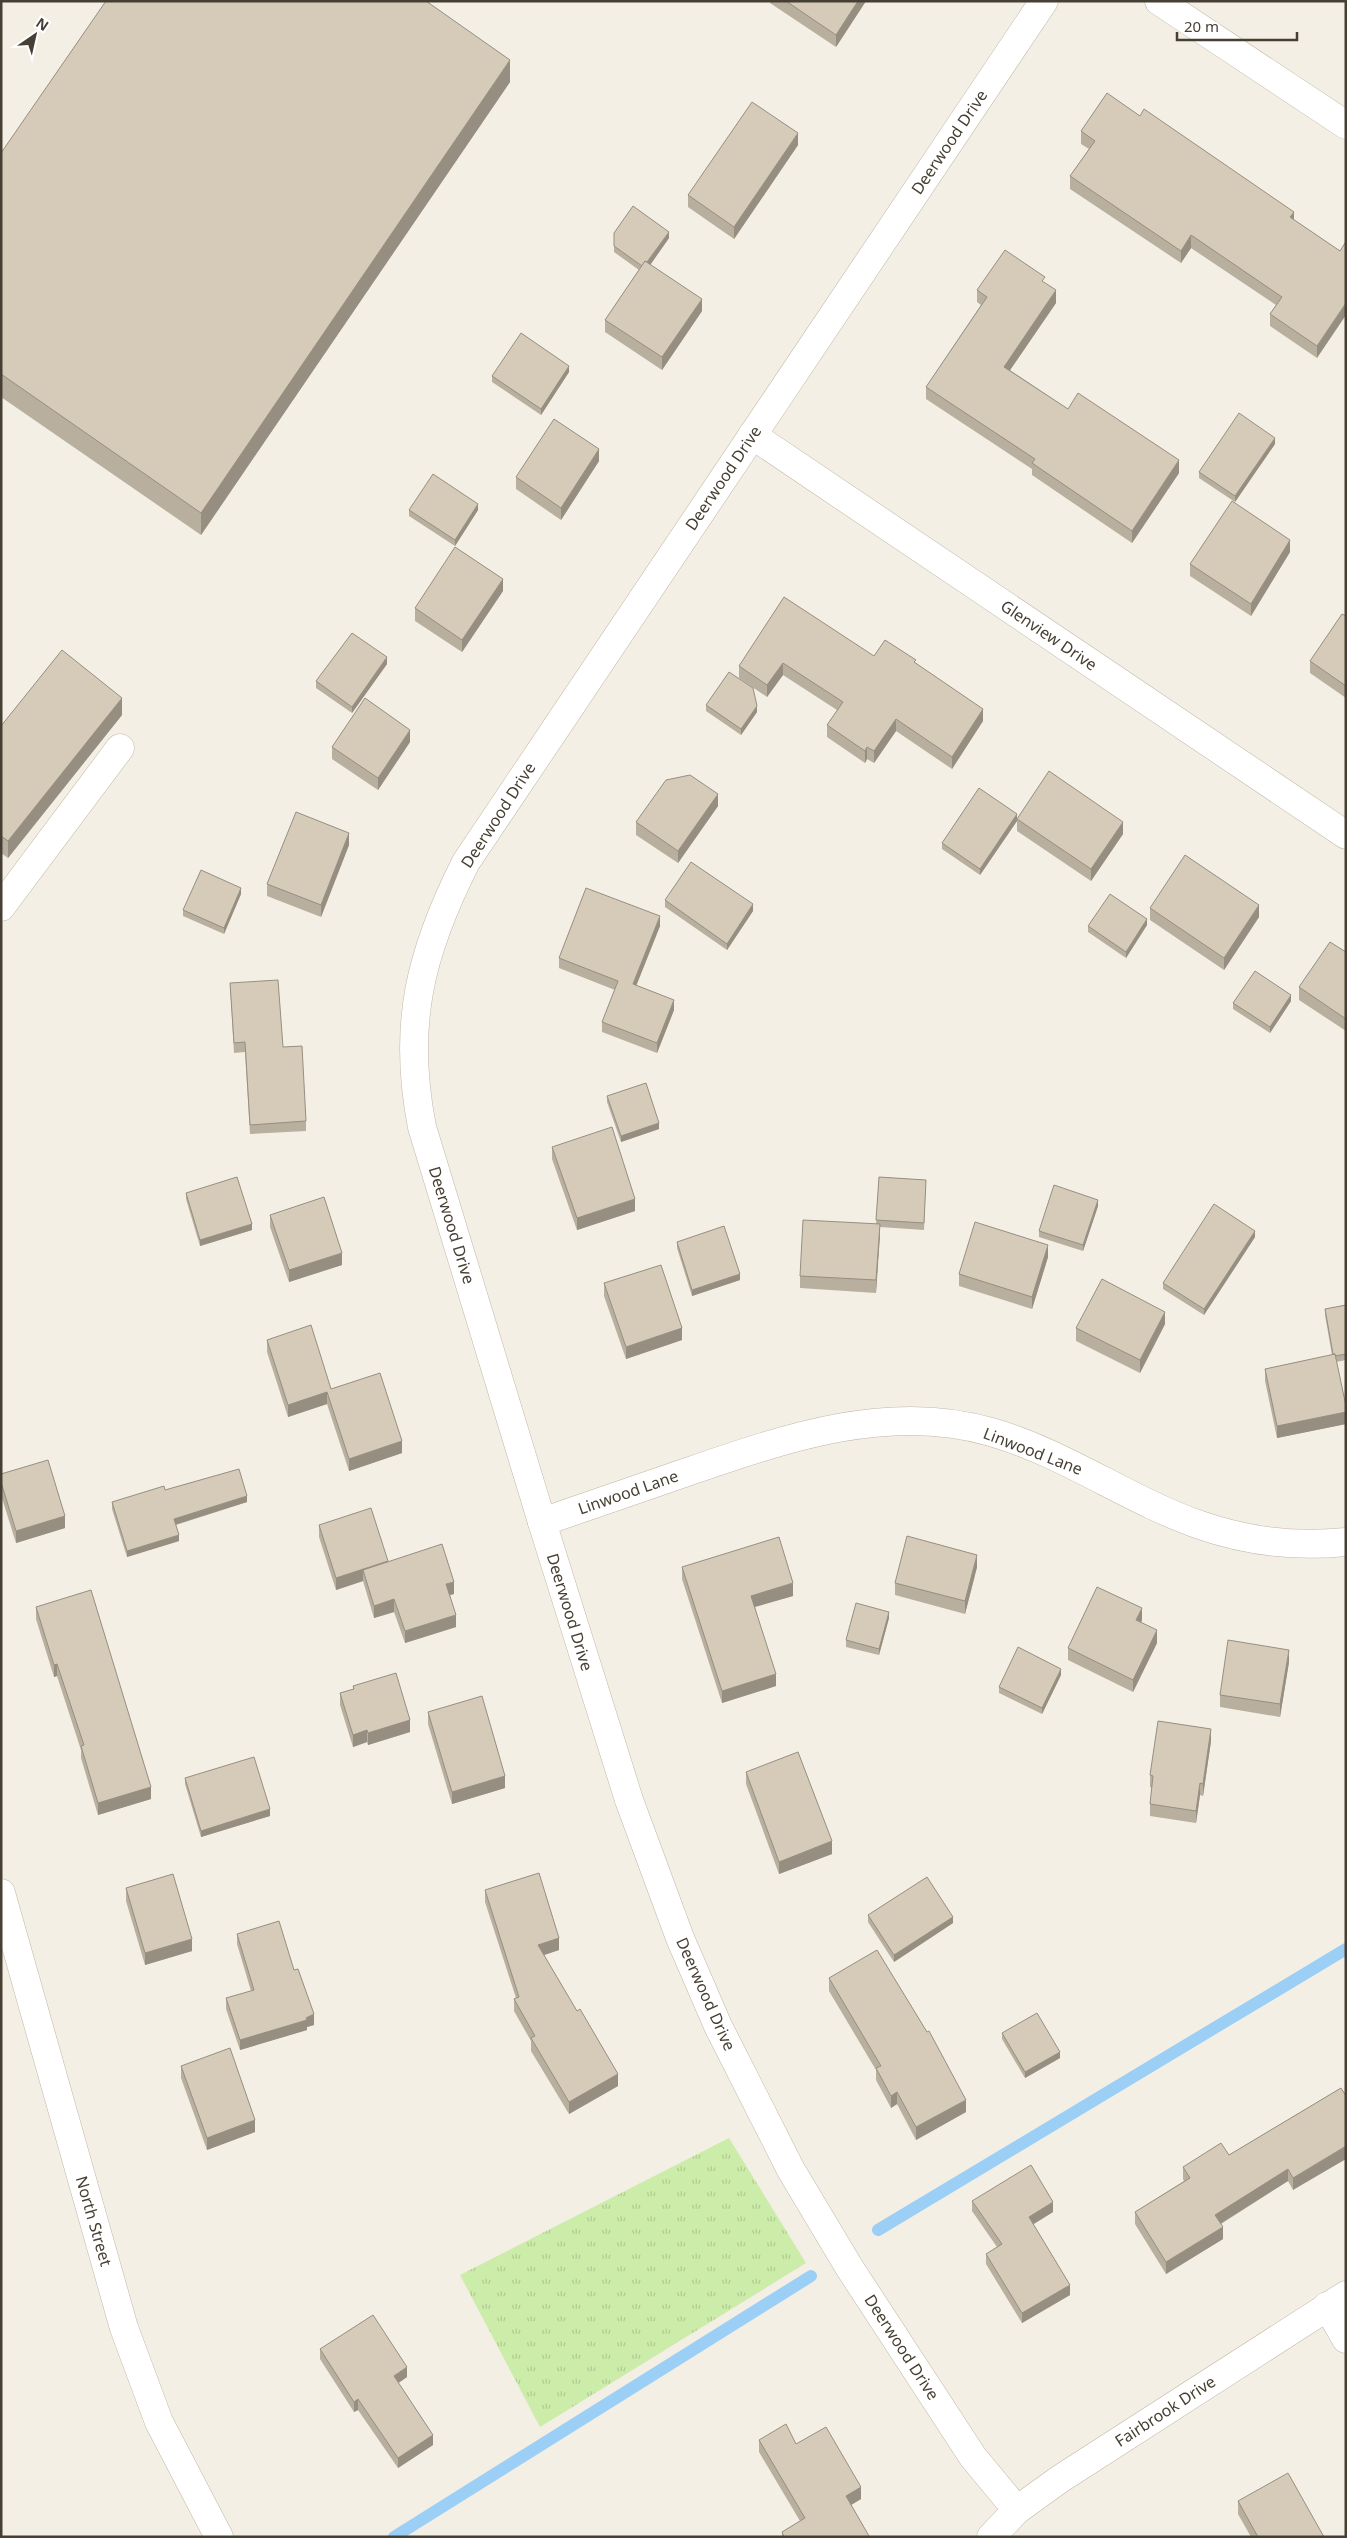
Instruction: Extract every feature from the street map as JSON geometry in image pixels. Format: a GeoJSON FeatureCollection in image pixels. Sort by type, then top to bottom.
{"type":"FeatureCollection","features":[{"type":"Feature","properties":{"kind":"street","name":"Deerwood Drive"},"geometry":{"type":"LineString","coordinates":[[1017,2510],[973,2457],[841,2253],[791,2170],[718,2026],[654,1872],[542,1522],[422,1127],[412,1060],[417,993],[444,906],[466,862],[1044,1]]}},
{"type":"Feature","properties":{"kind":"street"},"geometry":{"type":"LineString","coordinates":[[1159,1],[1346,125]]}},
{"type":"Feature","properties":{"kind":"street","name":"Glenview Drive"},"geometry":{"type":"LineString","coordinates":[[752,435],[1346,835]]}},
{"type":"Feature","properties":{"kind":"street"},"geometry":{"type":"LineString","coordinates":[[1,907],[120,748]]}},
{"type":"Feature","properties":{"kind":"street","name":"Linwood Lane"},"geometry":{"type":"LineString","coordinates":[[542,1522],[774,1442],[821,1431],[908,1420],[946,1423],[991,1432],[1069,1464],[1198,1524],[1232,1535],[1271,1541],[1314,1544],[1346,1542]]}},
{"type":"Feature","properties":{"kind":"street","name":"North Street"},"geometry":{"type":"LineString","coordinates":[[1,1893],[124,2328],[159,2422],[219,2537]]}},
{"type":"Feature","properties":{"kind":"street"},"geometry":{"type":"LineString","coordinates":[[1337,2301],[1346,2338]]}},
{"type":"Feature","properties":{"kind":"street","name":"Fairbrook Drive"},"geometry":{"type":"LineString","coordinates":[[991,2537],[1017,2510],[1060,2478],[1337,2301]]}},
{"type":"Feature","properties":{"kind":"green space"},"geometry":{"type":"Polygon","coordinates":[[[729,2138],[806,2263],[540,2427],[460,2275],[729,2138]]]}},
{"type":"Feature","properties":{"kind":"building"},"geometry":{"type":"Polygon","coordinates":[[[106,1],[426,1],[510,60],[201,513],[1,374],[1,153],[106,1]]]}},
{"type":"Feature","properties":{"kind":"building"},"geometry":{"type":"Polygon","coordinates":[[[786,1],[858,1],[836,35],[786,1]]]}},
{"type":"Feature","properties":{"kind":"building"},"geometry":{"type":"Polygon","coordinates":[[[1107,93],[1140,116],[1144,109],[1294,212],[1290,217],[1340,251],[1346,244],[1346,303],[1317,346],[1270,314],[1282,297],[1191,235],[1181,251],[1070,176],[1095,141],[1081,131],[1107,93]]]}},
{"type":"Feature","properties":{"kind":"building"},"geometry":{"type":"Polygon","coordinates":[[[752,102],[798,133],[734,227],[688,195],[752,102]]]}},
{"type":"Feature","properties":{"kind":"building"},"geometry":{"type":"Polygon","coordinates":[[[633,206],[669,232],[642,266],[614,246],[614,233],[633,206]]]}},
{"type":"Feature","properties":{"kind":"building"},"geometry":{"type":"Polygon","coordinates":[[[1005,250],[1045,277],[1042,281],[1056,290],[1004,367],[1068,409],[1078,393],[1179,460],[1132,531],[1032,463],[1035,459],[926,387],[987,297],[977,290],[1005,250]]]}},
{"type":"Feature","properties":{"kind":"building"},"geometry":{"type":"Polygon","coordinates":[[[645,261],[702,299],[662,357],[605,320],[645,261]]]}},
{"type":"Feature","properties":{"kind":"building"},"geometry":{"type":"Polygon","coordinates":[[[521,333],[569,366],[541,409],[492,376],[521,333]]]}},
{"type":"Feature","properties":{"kind":"building"},"geometry":{"type":"Polygon","coordinates":[[[1239,413],[1275,438],[1235,496],[1199,472],[1239,413]]]}},
{"type":"Feature","properties":{"kind":"building"},"geometry":{"type":"Polygon","coordinates":[[[554,419],[599,449],[561,508],[516,477],[554,419]]]}},
{"type":"Feature","properties":{"kind":"building"},"geometry":{"type":"Polygon","coordinates":[[[433,474],[478,504],[455,540],[409,510],[433,474]]]}},
{"type":"Feature","properties":{"kind":"building"},"geometry":{"type":"Polygon","coordinates":[[[1232,501],[1290,540],[1251,604],[1190,564],[1232,501]]]}},
{"type":"Feature","properties":{"kind":"building"},"geometry":{"type":"Polygon","coordinates":[[[455,547],[503,579],[462,640],[415,608],[455,547]]]}},
{"type":"Feature","properties":{"kind":"building"},"geometry":{"type":"Polygon","coordinates":[[[784,597],[874,656],[885,640],[983,709],[952,757],[896,719],[874,751],[867,747],[865,751],[827,725],[843,702],[783,663],[767,685],[739,666],[784,597]]]}},
{"type":"Feature","properties":{"kind":"building"},"geometry":{"type":"Polygon","coordinates":[[[1342,614],[1346,616],[1346,686],[1310,661],[1342,614]]]}},
{"type":"Feature","properties":{"kind":"building"},"geometry":{"type":"Polygon","coordinates":[[[352,633],[387,657],[352,707],[316,681],[352,633]]]}},
{"type":"Feature","properties":{"kind":"building"},"geometry":{"type":"Polygon","coordinates":[[[62,650],[122,698],[8,841],[1,836],[1,726],[62,650]]]}},
{"type":"Feature","properties":{"kind":"building"},"geometry":{"type":"Polygon","coordinates":[[[729,672],[753,688],[757,706],[741,729],[706,705],[729,672]]]}},
{"type":"Feature","properties":{"kind":"building"},"geometry":{"type":"Polygon","coordinates":[[[365,698],[410,730],[378,778],[332,747],[365,698]]]}},
{"type":"Feature","properties":{"kind":"building"},"geometry":{"type":"Polygon","coordinates":[[[1049,771],[1123,822],[1091,869],[1017,819],[1049,771]]]}},
{"type":"Feature","properties":{"kind":"building"},"geometry":{"type":"Polygon","coordinates":[[[690,775],[718,794],[678,851],[636,822],[666,780],[690,775]]]}},
{"type":"Feature","properties":{"kind":"building"},"geometry":{"type":"Polygon","coordinates":[[[979,788],[1017,814],[980,869],[942,843],[979,788]]]}},
{"type":"Feature","properties":{"kind":"building"},"geometry":{"type":"Polygon","coordinates":[[[296,812],[349,833],[321,905],[267,884],[296,812]]]}},
{"type":"Feature","properties":{"kind":"building"},"geometry":{"type":"Polygon","coordinates":[[[1185,855],[1259,905],[1224,958],[1150,908],[1185,855]]]}},
{"type":"Feature","properties":{"kind":"building"},"geometry":{"type":"Polygon","coordinates":[[[691,862],[753,904],[727,944],[665,900],[691,862]]]}},
{"type":"Feature","properties":{"kind":"building"},"geometry":{"type":"Polygon","coordinates":[[[201,870],[241,888],[224,928],[183,910],[201,870]]]}},
{"type":"Feature","properties":{"kind":"building"},"geometry":{"type":"Polygon","coordinates":[[[586,888],[660,916],[633,984],[674,1000],[657,1043],[602,1022],[618,981],[559,958],[586,888]]]}},
{"type":"Feature","properties":{"kind":"building"},"geometry":{"type":"Polygon","coordinates":[[[1110,894],[1147,919],[1126,952],[1088,926],[1110,894]]]}},
{"type":"Feature","properties":{"kind":"building"},"geometry":{"type":"Polygon","coordinates":[[[1330,942],[1346,952],[1346,1019],[1299,987],[1330,942]]]}},
{"type":"Feature","properties":{"kind":"building"},"geometry":{"type":"Polygon","coordinates":[[[1255,971],[1291,995],[1270,1027],[1233,1003],[1255,971]]]}},
{"type":"Feature","properties":{"kind":"building"},"geometry":{"type":"Polygon","coordinates":[[[278,980],[283,1047],[302,1046],[306,1121],[250,1125],[245,1042],[234,1043],[230,983],[278,980]]]}},
{"type":"Feature","properties":{"kind":"building"},"geometry":{"type":"Polygon","coordinates":[[[646,1083],[659,1123],[621,1136],[607,1096],[646,1083]]]}},
{"type":"Feature","properties":{"kind":"building"},"geometry":{"type":"Polygon","coordinates":[[[612,1127],[635,1199],[577,1218],[552,1147],[612,1127]]]}},
{"type":"Feature","properties":{"kind":"building"},"geometry":{"type":"Polygon","coordinates":[[[237,1177],[252,1224],[200,1240],[186,1193],[237,1177]]]}},
{"type":"Feature","properties":{"kind":"building"},"geometry":{"type":"Polygon","coordinates":[[[879,1177],[926,1180],[924,1223],[876,1220],[879,1177]]]}},
{"type":"Feature","properties":{"kind":"building"},"geometry":{"type":"Polygon","coordinates":[[[1054,1185],[1098,1200],[1083,1245],[1039,1231],[1054,1185]]]}},
{"type":"Feature","properties":{"kind":"building"},"geometry":{"type":"Polygon","coordinates":[[[324,1197],[342,1253],[289,1270],[270,1215],[324,1197]]]}},
{"type":"Feature","properties":{"kind":"building"},"geometry":{"type":"Polygon","coordinates":[[[1214,1204],[1255,1231],[1204,1309],[1163,1283],[1214,1204]]]}},
{"type":"Feature","properties":{"kind":"building"},"geometry":{"type":"Polygon","coordinates":[[[803,1220],[880,1224],[876,1280],[800,1276],[803,1220]]]}},
{"type":"Feature","properties":{"kind":"building"},"geometry":{"type":"Polygon","coordinates":[[[975,1222],[1048,1245],[1032,1297],[959,1274],[975,1222]]]}},
{"type":"Feature","properties":{"kind":"building"},"geometry":{"type":"Polygon","coordinates":[[[724,1226],[740,1274],[692,1290],[677,1242],[724,1226]]]}},
{"type":"Feature","properties":{"kind":"building"},"geometry":{"type":"Polygon","coordinates":[[[661,1265],[682,1328],[626,1347],[604,1283],[661,1265]]]}},
{"type":"Feature","properties":{"kind":"building"},"geometry":{"type":"Polygon","coordinates":[[[1102,1279],[1165,1312],[1140,1360],[1076,1328],[1102,1279]]]}},
{"type":"Feature","properties":{"kind":"building"},"geometry":{"type":"Polygon","coordinates":[[[1346,1305],[1346,1354],[1335,1356],[1333,1354],[1325,1309],[1346,1305]]]}},
{"type":"Feature","properties":{"kind":"building"},"geometry":{"type":"Polygon","coordinates":[[[311,1325],[331,1389],[380,1373],[402,1441],[349,1459],[327,1392],[288,1405],[267,1340],[311,1325]]]}},
{"type":"Feature","properties":{"kind":"building"},"geometry":{"type":"Polygon","coordinates":[[[1335,1354],[1346,1412],[1277,1426],[1265,1369],[1335,1354]]]}},
{"type":"Feature","properties":{"kind":"building"},"geometry":{"type":"Polygon","coordinates":[[[48,1460],[65,1516],[16,1531],[1,1482],[1,1474],[48,1460]]]}},
{"type":"Feature","properties":{"kind":"building"},"geometry":{"type":"Polygon","coordinates":[[[239,1469],[247,1496],[174,1519],[179,1535],[127,1551],[112,1502],[164,1486],[165,1490],[239,1469]]]}},
{"type":"Feature","properties":{"kind":"building"},"geometry":{"type":"Polygon","coordinates":[[[371,1508],[388,1561],[336,1578],[319,1525],[371,1508]]]}},
{"type":"Feature","properties":{"kind":"building"},"geometry":{"type":"Polygon","coordinates":[[[907,1536],[977,1555],[965,1601],[895,1583],[907,1536]]]}},
{"type":"Feature","properties":{"kind":"building"},"geometry":{"type":"Polygon","coordinates":[[[779,1537],[793,1583],[751,1596],[776,1674],[722,1691],[682,1567],[779,1537]]]}},
{"type":"Feature","properties":{"kind":"building"},"geometry":{"type":"Polygon","coordinates":[[[442,1544],[454,1582],[446,1584],[456,1615],[405,1631],[394,1599],[374,1606],[363,1570],[442,1544]]]}},
{"type":"Feature","properties":{"kind":"building"},"geometry":{"type":"Polygon","coordinates":[[[1097,1587],[1142,1608],[1136,1620],[1157,1630],[1133,1680],[1068,1648],[1097,1587]]]}},
{"type":"Feature","properties":{"kind":"building"},"geometry":{"type":"Polygon","coordinates":[[[91,1590],[151,1787],[98,1803],[81,1746],[84,1745],[57,1664],[54,1665],[36,1607],[91,1590]]]}},
{"type":"Feature","properties":{"kind":"building"},"geometry":{"type":"Polygon","coordinates":[[[856,1603],[889,1612],[879,1649],[846,1640],[856,1603]]]}},
{"type":"Feature","properties":{"kind":"building"},"geometry":{"type":"Polygon","coordinates":[[[1228,1640],[1289,1650],[1280,1704],[1220,1695],[1228,1640]]]}},
{"type":"Feature","properties":{"kind":"building"},"geometry":{"type":"Polygon","coordinates":[[[1018,1647],[1061,1669],[1042,1708],[999,1687],[1018,1647]]]}},
{"type":"Feature","properties":{"kind":"building"},"geometry":{"type":"Polygon","coordinates":[[[396,1673],[410,1720],[368,1733],[367,1730],[353,1735],[340,1693],[354,1689],[353,1686],[396,1673]]]}},
{"type":"Feature","properties":{"kind":"building"},"geometry":{"type":"Polygon","coordinates":[[[482,1696],[505,1776],[452,1792],[428,1712],[482,1696]]]}},
{"type":"Feature","properties":{"kind":"building"},"geometry":{"type":"Polygon","coordinates":[[[1158,1721],[1211,1729],[1203,1784],[1200,1783],[1196,1811],[1150,1804],[1153,1776],[1150,1775],[1158,1721]]]}},
{"type":"Feature","properties":{"kind":"building"},"geometry":{"type":"Polygon","coordinates":[[[798,1752],[832,1841],[779,1862],[746,1772],[798,1752]]]}},
{"type":"Feature","properties":{"kind":"building"},"geometry":{"type":"Polygon","coordinates":[[[254,1757],[270,1809],[201,1831],[185,1778],[254,1757]]]}},
{"type":"Feature","properties":{"kind":"building"},"geometry":{"type":"Polygon","coordinates":[[[539,1873],[559,1938],[538,1945],[577,2011],[580,2009],[618,2074],[569,2102],[531,2038],[535,2036],[514,1999],[519,1997],[485,1890],[539,1873]]]}},
{"type":"Feature","properties":{"kind":"building"},"geometry":{"type":"Polygon","coordinates":[[[173,1874],[192,1939],[145,1953],[126,1888],[173,1874]]]}},
{"type":"Feature","properties":{"kind":"building"},"geometry":{"type":"Polygon","coordinates":[[[927,1877],[953,1917],[894,1955],[868,1915],[927,1877]]]}},
{"type":"Feature","properties":{"kind":"building"},"geometry":{"type":"Polygon","coordinates":[[[279,1921],[294,1970],[298,1969],[314,2014],[306,2018],[307,2020],[240,2040],[226,1998],[254,1990],[237,1934],[279,1921]]]}},
{"type":"Feature","properties":{"kind":"building"},"geometry":{"type":"Polygon","coordinates":[[[877,1950],[927,2032],[929,2031],[966,2100],[916,2127],[897,2092],[891,2096],[876,2068],[881,2066],[829,1978],[877,1950]]]}},
{"type":"Feature","properties":{"kind":"building"},"geometry":{"type":"Polygon","coordinates":[[[1037,2013],[1060,2052],[1025,2072],[1002,2033],[1037,2013]]]}},
{"type":"Feature","properties":{"kind":"building"},"geometry":{"type":"Polygon","coordinates":[[[230,2048],[255,2120],[207,2138],[181,2066],[230,2048]]]}},
{"type":"Feature","properties":{"kind":"building"},"geometry":{"type":"Polygon","coordinates":[[[1341,2088],[1346,2096],[1346,2146],[1293,2178],[1288,2169],[1215,2215],[1223,2227],[1166,2262],[1135,2212],[1190,2178],[1183,2167],[1221,2143],[1229,2155],[1341,2088]]]}},
{"type":"Feature","properties":{"kind":"building"},"geometry":{"type":"Polygon","coordinates":[[[1031,2165],[1053,2202],[1029,2217],[1070,2285],[1022,2313],[986,2254],[1002,2244],[972,2201],[1031,2165]]]}},
{"type":"Feature","properties":{"kind":"building"},"geometry":{"type":"Polygon","coordinates":[[[373,2315],[407,2367],[394,2376],[433,2435],[398,2458],[358,2399],[354,2402],[320,2349],[373,2315]]]}},
{"type":"Feature","properties":{"kind":"building"},"geometry":{"type":"Polygon","coordinates":[[[786,2424],[796,2444],[826,2427],[861,2487],[846,2496],[868,2537],[784,2537],[782,2532],[805,2518],[759,2440],[786,2424]]]}},
{"type":"Feature","properties":{"kind":"building"},"geometry":{"type":"Polygon","coordinates":[[[1288,2473],[1324,2537],[1258,2537],[1238,2501],[1288,2473]]]}},
{"type":"Feature","properties":{"kind":"waterway"},"geometry":{"type":"LineString","coordinates":[[878,2230],[1346,1949]]}},
{"type":"Feature","properties":{"kind":"waterway"},"geometry":{"type":"LineString","coordinates":[[394,2537],[811,2276]]}}]}
